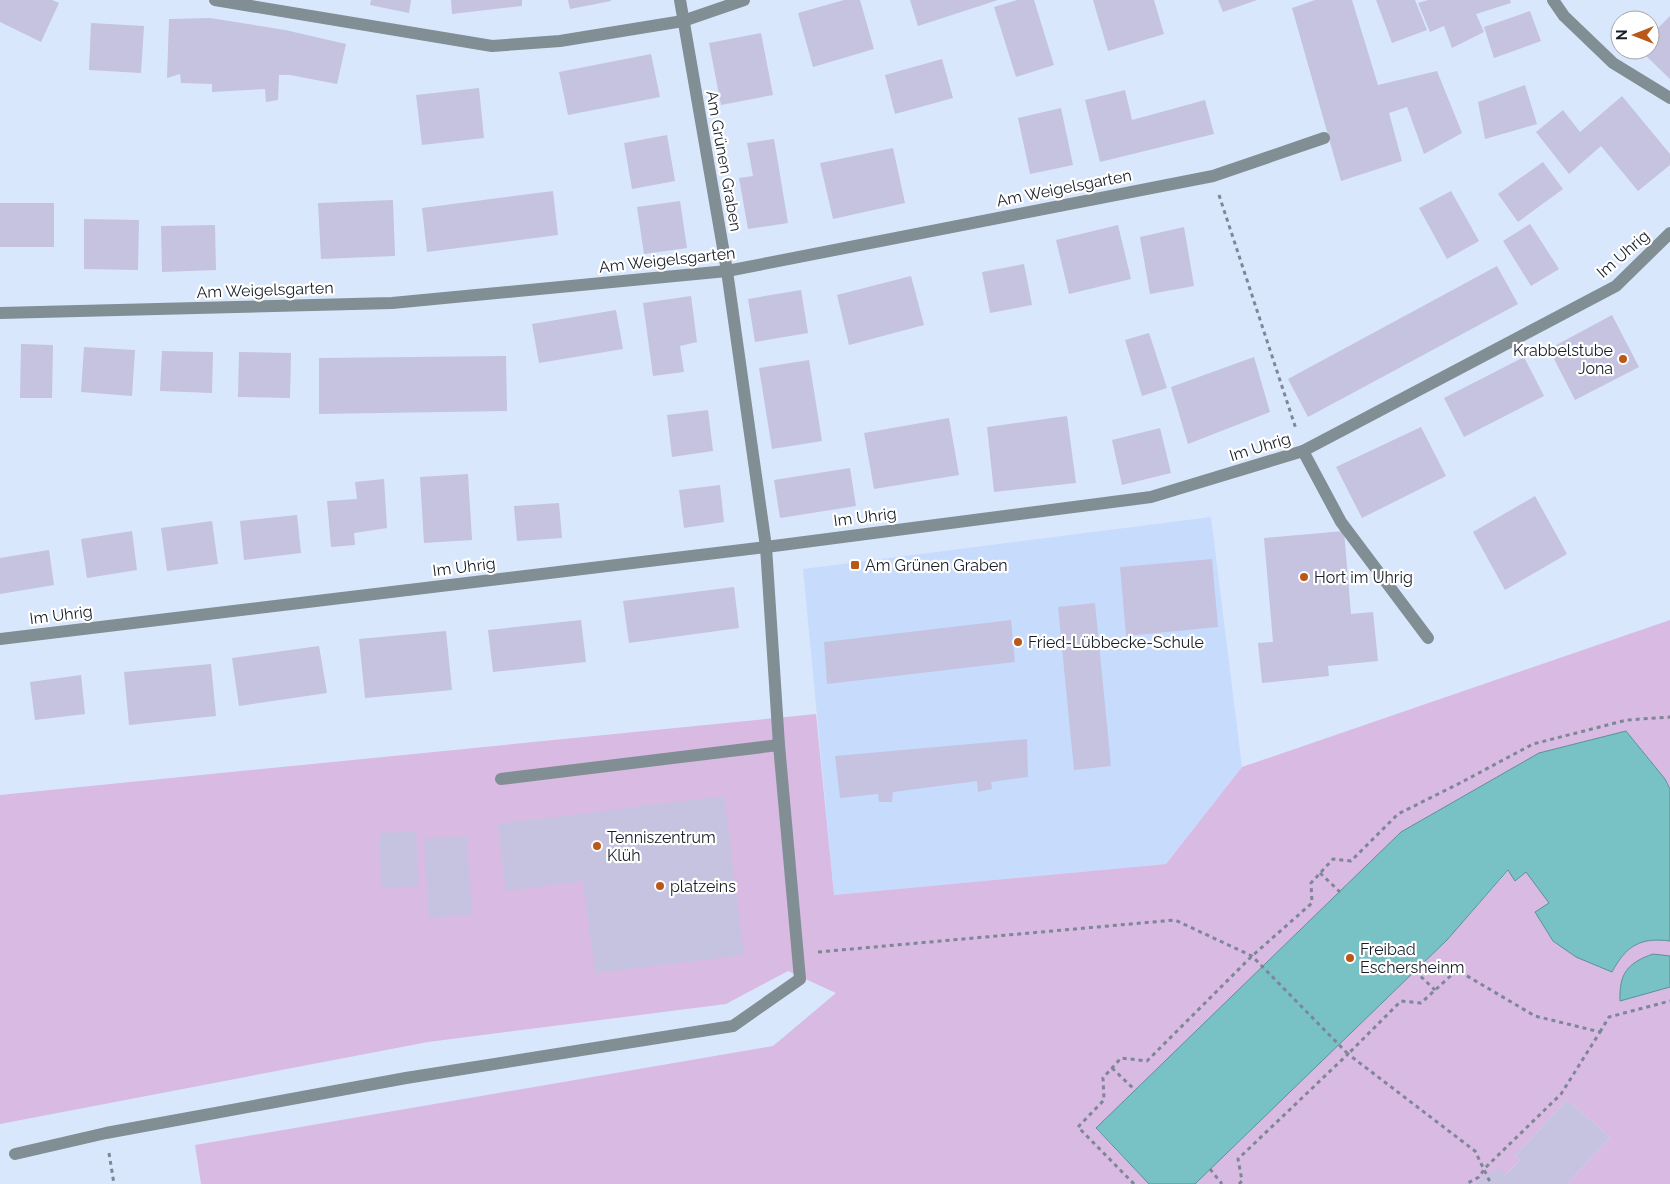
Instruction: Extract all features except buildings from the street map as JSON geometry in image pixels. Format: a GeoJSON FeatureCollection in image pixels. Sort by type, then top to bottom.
{"type":"FeatureCollection","features":[{"type":"Feature","properties":{"kind":"street"},"geometry":{"type":"LineString","coordinates":[[215,0],[492,46],[560,41],[683,22],[744,0]]}},
{"type":"Feature","properties":{"kind":"street","name":"Am Grünen Graben"},"geometry":{"type":"LineString","coordinates":[[106,1133],[406,1078],[733,1026],[800,979],[779,745],[766,547],[727,271],[680,0]]}},
{"type":"Feature","properties":{"kind":"street"},"geometry":{"type":"LineString","coordinates":[[1553,0],[1564,16],[1613,63],[1670,98]]}},
{"type":"Feature","properties":{"kind":"street","name":"Am Weigelsgarten"},"geometry":{"type":"LineString","coordinates":[[0,313],[392,303],[727,271],[1212,176],[1324,138]]}},
{"type":"Feature","properties":{"kind":"street","name":"Im Uhrig"},"geometry":{"type":"LineString","coordinates":[[0,639],[766,547],[1151,497],[1303,451],[1616,286],[1670,233]]}},
{"type":"Feature","properties":{"kind":"street"},"geometry":{"type":"LineString","coordinates":[[1303,451],[1341,522],[1428,638]]}},
{"type":"Feature","properties":{"kind":"street"},"geometry":{"type":"LineString","coordinates":[[501,779],[779,745]]}},
{"type":"Feature","properties":{"kind":"street"},"geometry":{"type":"LineString","coordinates":[[15,1154],[106,1133]]}},
{"type":"Feature","properties":{"kind":"path"},"geometry":{"type":"LineString","coordinates":[[1212,176],[1303,451]]}},
{"type":"Feature","properties":{"kind":"path"},"geometry":{"type":"LineString","coordinates":[[1134,1184],[1078,1127],[1104,1100],[1103,1078],[1122,1058],[1147,1061],[1252,956],[1312,903],[1311,883],[1333,859],[1351,861],[1398,814],[1533,744],[1627,720],[1670,717]]}},
{"type":"Feature","properties":{"kind":"path"},"geometry":{"type":"LineString","coordinates":[[1320,873],[1340,892]]}},
{"type":"Feature","properties":{"kind":"path"},"geometry":{"type":"LineString","coordinates":[[797,953],[1175,920],[1252,956],[1348,1054],[1475,1151],[1485,1168],[1491,1184]]}},
{"type":"Feature","properties":{"kind":"path"},"geometry":{"type":"LineString","coordinates":[[1241,1183],[1238,1159],[1401,1001],[1421,1003],[1458,970],[1535,1016],[1600,1032]]}},
{"type":"Feature","properties":{"kind":"path"},"geometry":{"type":"LineString","coordinates":[[1416,971],[1435,990]]}},
{"type":"Feature","properties":{"kind":"path"},"geometry":{"type":"LineString","coordinates":[[1466,1184],[1479,1177],[1485,1168],[1561,1094],[1609,1017],[1670,1001]]}},
{"type":"Feature","properties":{"kind":"path"},"geometry":{"type":"LineString","coordinates":[[1112,1068],[1135,1090]]}},
{"type":"Feature","properties":{"kind":"path"},"geometry":{"type":"LineString","coordinates":[[106,1133],[114,1184]]}},
{"type":"Feature","properties":{"kind":"path"},"geometry":{"type":"LineString","coordinates":[[1210,1170],[1222,1184]]}},
{"type":"Feature","properties":{"kind":"shaded area","name":"Fried-Lübbecke-Schule"},"geometry":{"type":"Polygon","coordinates":[[[1211,517],[1242,767],[1166,864],[834,895],[803,569],[1211,517]]]}},
{"type":"Feature","properties":{"kind":"shaded area"},"geometry":{"type":"Polygon","coordinates":[[[1670,620],[1670,789],[1665,779],[1626,731],[1096,1129],[1149,1184],[201,1184],[195,1145],[773,1046],[836,993],[788,971],[726,1004],[428,1042],[0,1124],[0,795],[816,714],[834,895],[1166,864],[1242,767],[1670,620]]]}},
{"type":"Feature","properties":{"kind":"shaded area","name":"Freibad Eschersheinm"},"geometry":{"type":"Polygon","coordinates":[[[1626,731],[1665,779],[1670,789],[1670,941],[1650,940],[1635,945],[1617,963],[1612,972],[1576,957],[1553,941],[1535,912],[1549,903],[1526,872],[1515,881],[1508,870],[1447,940],[1195,1184],[1149,1184],[1096,1128],[1401,832],[1539,753],[1626,731]]]}},
{"type":"Feature","properties":{"kind":"shaded area"},"geometry":{"type":"Polygon","coordinates":[[[1509,870],[1526,872],[1550,903],[1536,912],[1612,972],[1617,963],[1635,945],[1650,940],[1670,941],[1670,1184],[1567,1184],[1610,1137],[1567,1100],[1515,1156],[1520,1160],[1505,1175],[1500,1169],[1473,1184],[1195,1184],[1447,940],[1509,870]]]}},
{"type":"Feature","properties":{"kind":"shaded area"},"geometry":{"type":"Polygon","coordinates":[[[1653,954],[1670,956],[1670,987],[1620,1001],[1621,984],[1626,971],[1637,961],[1653,954]]]}},
{"type":"Feature","properties":{"kind":"place","name":"Krabbelstube Jona"},"geometry":{"type":"Point","coordinates":[1623,359]}},
{"type":"Feature","properties":{"kind":"place","name":"Am Grünen Graben"},"geometry":{"type":"Point","coordinates":[855,565]}},
{"type":"Feature","properties":{"kind":"place","name":"Hort im Uhrig"},"geometry":{"type":"Point","coordinates":[1304,577]}},
{"type":"Feature","properties":{"kind":"place","name":"Fried-Lübbecke-Schule"},"geometry":{"type":"Point","coordinates":[1018,642]}},
{"type":"Feature","properties":{"kind":"place","name":"Tenniszentrum Klüh"},"geometry":{"type":"Point","coordinates":[597,846]}},
{"type":"Feature","properties":{"kind":"place","name":"platzeins"},"geometry":{"type":"Point","coordinates":[660,886]}},
{"type":"Feature","properties":{"kind":"place","name":"Freibad Eschersheinm"},"geometry":{"type":"Point","coordinates":[1350,958]}}]}
